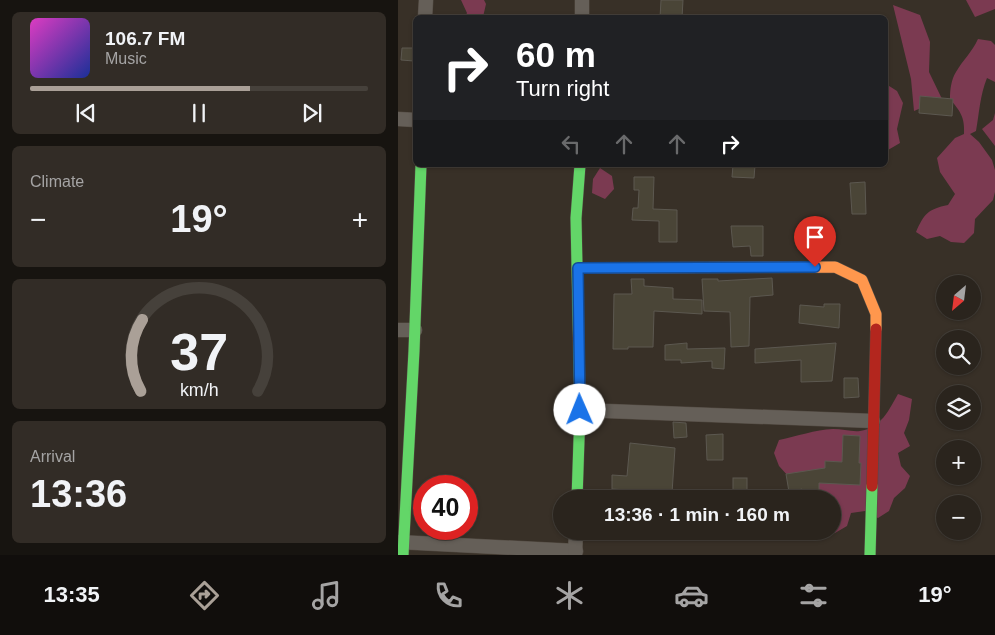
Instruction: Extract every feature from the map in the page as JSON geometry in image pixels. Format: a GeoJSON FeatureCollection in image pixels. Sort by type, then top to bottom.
{"type":"FeatureCollection","features":[{"type":"Feature","properties":{"kind":"street"},"geometry":{"type":"LineString","coordinates":[[425,15],[426,0]]}},
{"type":"Feature","properties":{"kind":"street"},"geometry":{"type":"LineString","coordinates":[[582,0],[582,15]]}},
{"type":"Feature","properties":{"kind":"street"},"geometry":{"type":"LineString","coordinates":[[398,119],[413,120]]}},
{"type":"Feature","properties":{"kind":"street"},"geometry":{"type":"LineString","coordinates":[[420,167],[415,330],[402,546],[575,553],[576,540]]}},
{"type":"Feature","properties":{"kind":"street"},"geometry":{"type":"LineString","coordinates":[[577,490],[580,410],[576,218],[580,167]]}},
{"type":"Feature","properties":{"kind":"street"},"geometry":{"type":"LineString","coordinates":[[578,268],[835,267],[862,280],[876,314],[870,555]]}},
{"type":"Feature","properties":{"kind":"street"},"geometry":{"type":"LineString","coordinates":[[398,330],[415,330]]}},
{"type":"Feature","properties":{"kind":"street"},"geometry":{"type":"LineString","coordinates":[[580,410],[873,421]]}},
{"type":"Feature","properties":{"kind":"shaded area"},"geometry":{"type":"Polygon","coordinates":[[[461,0],[484,0],[486,4],[483,15],[466,15],[467,13],[461,0]]]}},
{"type":"Feature","properties":{"kind":"shaded area"},"geometry":{"type":"Polygon","coordinates":[[[966,0],[995,0],[995,9],[975,17],[966,0]]]}},
{"type":"Feature","properties":{"kind":"shaded area"},"geometry":{"type":"Polygon","coordinates":[[[893,5],[920,15],[930,42],[929,72],[942,99],[914,111],[911,79],[893,5]]]}},
{"type":"Feature","properties":{"kind":"shaded area"},"geometry":{"type":"Polygon","coordinates":[[[978,39],[991,41],[995,45],[995,82],[987,78],[981,98],[976,131],[970,134],[979,142],[992,160],[995,170],[993,200],[975,219],[974,233],[964,243],[951,242],[940,236],[927,239],[916,232],[924,217],[936,208],[948,205],[955,194],[940,172],[937,158],[955,138],[964,134],[964,123],[961,115],[950,99],[951,89],[956,72],[978,39]]]}},
{"type":"Feature","properties":{"kind":"shaded area"},"geometry":{"type":"Polygon","coordinates":[[[888,85],[897,91],[903,103],[897,129],[900,143],[888,150],[888,85]]]}},
{"type":"Feature","properties":{"kind":"shaded area"},"geometry":{"type":"Polygon","coordinates":[[[995,113],[995,146],[982,129],[993,120],[995,113]]]}},
{"type":"Feature","properties":{"kind":"shaded area"},"geometry":{"type":"Polygon","coordinates":[[[600,168],[612,176],[614,189],[605,199],[592,193],[593,179],[600,168]]]}},
{"type":"Feature","properties":{"kind":"shaded area"},"geometry":{"type":"Polygon","coordinates":[[[898,394],[912,399],[909,420],[904,433],[910,446],[898,453],[901,466],[910,476],[905,488],[894,498],[889,511],[878,518],[865,511],[851,513],[847,526],[841,530],[841,490],[805,490],[801,484],[789,477],[779,466],[774,453],[779,440],[826,430],[860,431],[867,429],[879,422],[898,394]]]}},
{"type":"Feature","properties":{"kind":"building"},"geometry":{"type":"Polygon","coordinates":[[[661,0],[683,0],[682,15],[660,15],[661,0]]]}},
{"type":"Feature","properties":{"kind":"building"},"geometry":{"type":"Polygon","coordinates":[[[402,48],[413,48],[413,61],[401,60],[402,48]]]}},
{"type":"Feature","properties":{"kind":"building"},"geometry":{"type":"Polygon","coordinates":[[[920,96],[953,99],[952,116],[919,113],[920,96]]]}},
{"type":"Feature","properties":{"kind":"building"},"geometry":{"type":"Polygon","coordinates":[[[733,167],[755,167],[754,178],[732,177],[733,167]]]}},
{"type":"Feature","properties":{"kind":"building"},"geometry":{"type":"Polygon","coordinates":[[[634,177],[654,177],[653,209],[677,210],[677,242],[659,242],[659,221],[632,220],[633,208],[638,208],[639,190],[634,190],[634,177]]]}},
{"type":"Feature","properties":{"kind":"building"},"geometry":{"type":"Polygon","coordinates":[[[865,182],[866,214],[852,214],[850,183],[865,182]]]}},
{"type":"Feature","properties":{"kind":"building"},"geometry":{"type":"Polygon","coordinates":[[[804,219],[823,219],[823,232],[805,232],[804,219]]]}},
{"type":"Feature","properties":{"kind":"building"},"geometry":{"type":"Polygon","coordinates":[[[731,226],[763,226],[763,256],[751,256],[750,246],[733,247],[731,226]]]}},
{"type":"Feature","properties":{"kind":"building"},"geometry":{"type":"Polygon","coordinates":[[[772,278],[773,295],[750,297],[749,346],[731,347],[730,312],[704,311],[702,279],[718,279],[718,281],[772,278]]]}},
{"type":"Feature","properties":{"kind":"building"},"geometry":{"type":"Polygon","coordinates":[[[631,279],[644,279],[644,286],[673,288],[673,299],[702,300],[702,314],[654,311],[653,347],[613,349],[614,294],[632,294],[631,279]]]}},
{"type":"Feature","properties":{"kind":"building"},"geometry":{"type":"Polygon","coordinates":[[[824,304],[840,304],[839,328],[799,323],[800,305],[824,307],[824,304]]]}},
{"type":"Feature","properties":{"kind":"building"},"geometry":{"type":"Polygon","coordinates":[[[687,343],[687,349],[725,348],[724,369],[712,368],[712,361],[681,363],[681,360],[665,360],[665,345],[687,343]]]}},
{"type":"Feature","properties":{"kind":"building"},"geometry":{"type":"Polygon","coordinates":[[[836,343],[832,381],[801,382],[801,360],[755,363],[755,349],[836,343]]]}},
{"type":"Feature","properties":{"kind":"building"},"geometry":{"type":"Polygon","coordinates":[[[844,378],[858,378],[859,397],[844,398],[844,378]]]}},
{"type":"Feature","properties":{"kind":"building"},"geometry":{"type":"Polygon","coordinates":[[[673,422],[686,423],[687,437],[674,438],[673,422]]]}},
{"type":"Feature","properties":{"kind":"building"},"geometry":{"type":"Polygon","coordinates":[[[723,434],[723,460],[707,460],[706,435],[723,434]]]}},
{"type":"Feature","properties":{"kind":"building"},"geometry":{"type":"Polygon","coordinates":[[[843,435],[860,436],[860,485],[819,483],[819,490],[789,490],[786,474],[825,468],[825,461],[842,462],[843,435]]]}},
{"type":"Feature","properties":{"kind":"building"},"geometry":{"type":"Polygon","coordinates":[[[630,443],[675,448],[672,490],[612,489],[612,475],[627,476],[630,443]]]}},
{"type":"Feature","properties":{"kind":"building"},"geometry":{"type":"Polygon","coordinates":[[[733,478],[747,478],[747,490],[733,490],[733,478]]]}},
{"type":"Feature","properties":{"kind":"traffic: fast"},"geometry":{"type":"LineString","coordinates":[[403,555],[414,351],[421,167]]}},
{"type":"Feature","properties":{"kind":"traffic: fast"},"geometry":{"type":"LineString","coordinates":[[577,490],[580,410],[576,218],[580,167]]}},
{"type":"Feature","properties":{"kind":"traffic: fast"},"geometry":{"type":"LineString","coordinates":[[870,555],[872,486]]}},
{"type":"Feature","properties":{"kind":"traffic: slow"},"geometry":{"type":"LineString","coordinates":[[578,268],[835,267],[862,280],[876,314],[876,329]]}},
{"type":"Feature","properties":{"kind":"traffic: jam"},"geometry":{"type":"LineString","coordinates":[[872,486],[876,329]]}},
{"type":"Feature","properties":{"kind":"route"},"geometry":{"type":"LineString","coordinates":[[580,410],[578,268],[815,267]]}}]}
